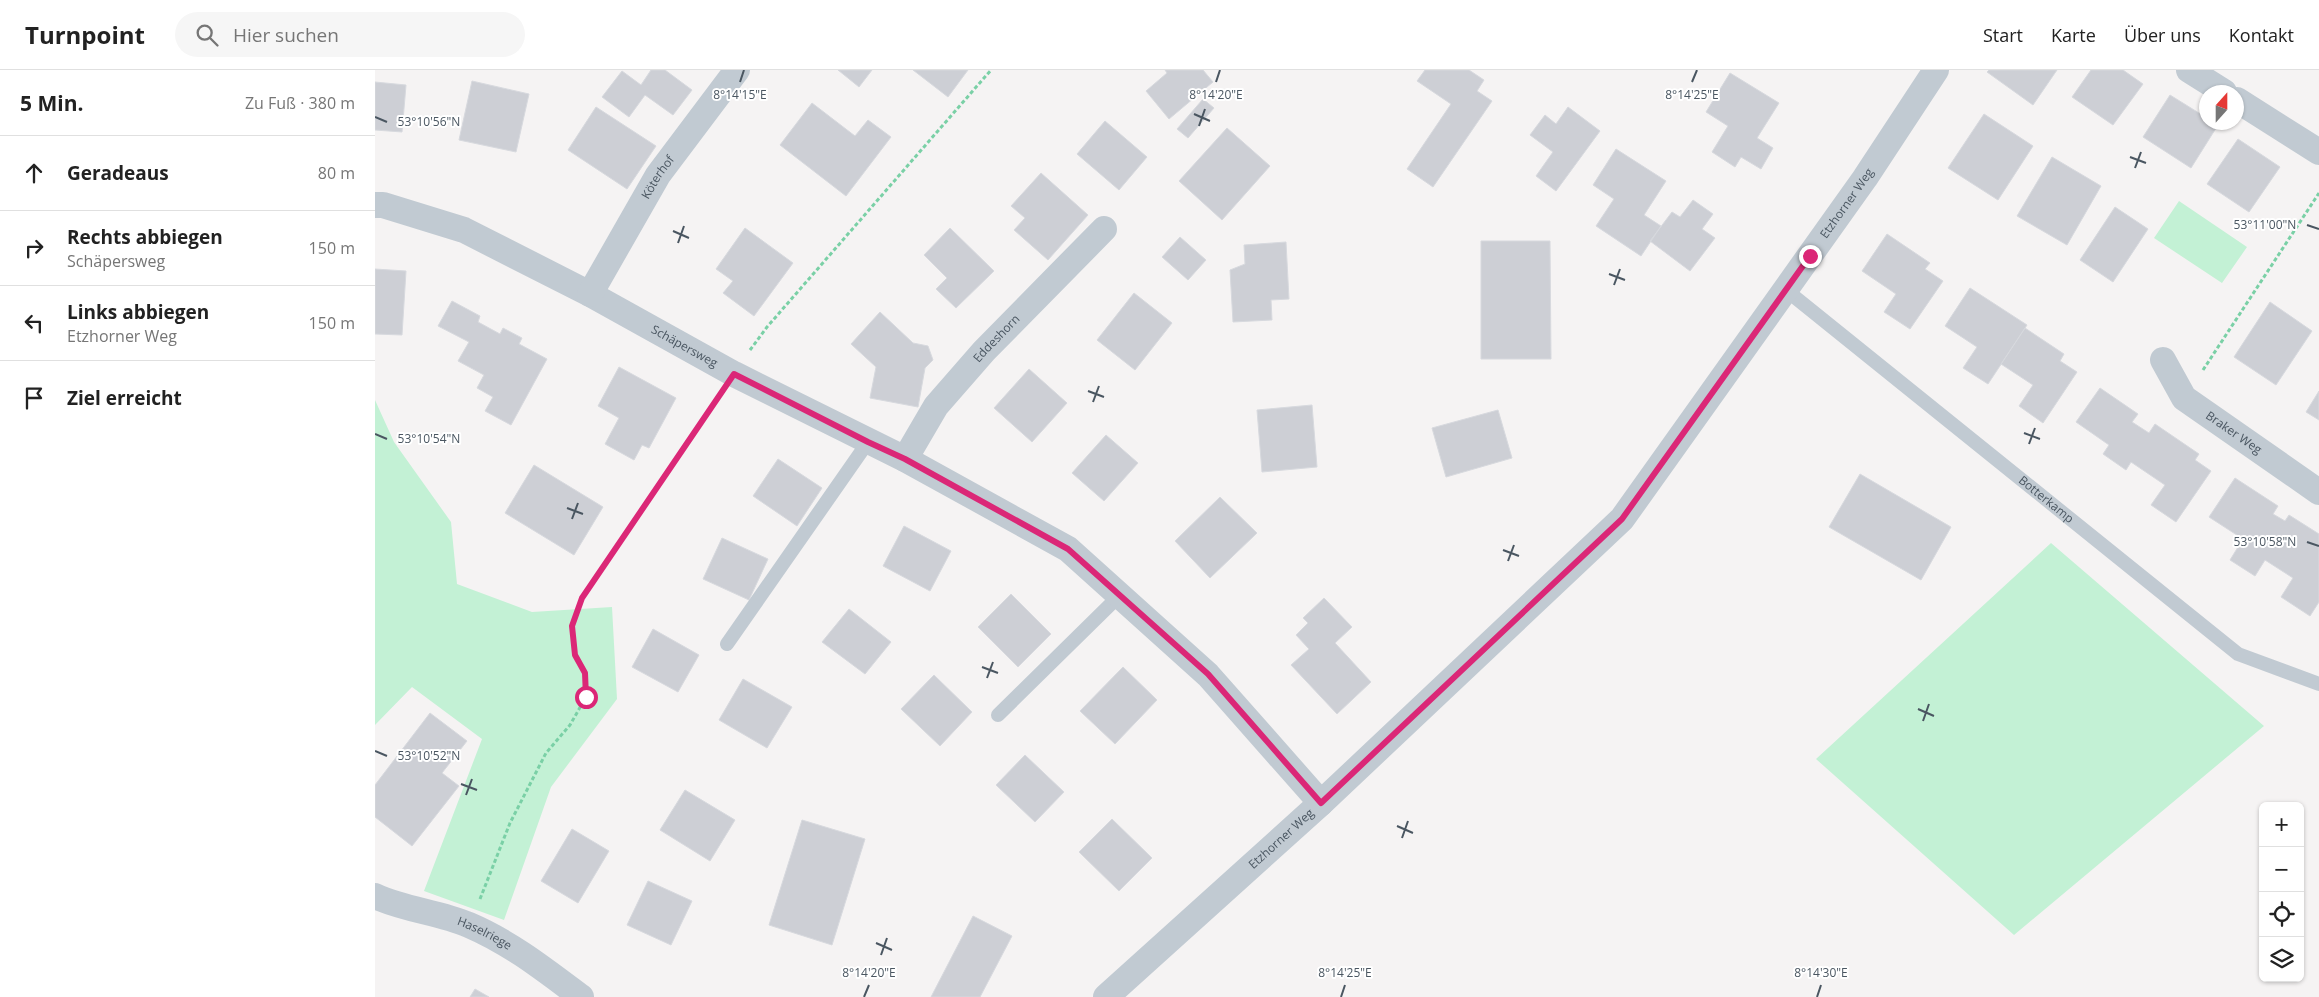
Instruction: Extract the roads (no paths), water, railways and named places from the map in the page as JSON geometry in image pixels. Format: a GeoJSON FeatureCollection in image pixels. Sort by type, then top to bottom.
{"type":"FeatureCollection","features":[{"type":"Feature","properties":{"kind":"street","name":"Köterhof"},"geometry":{"type":"LineString","coordinates":[[591,294],[658,175],[737,70]]}},
{"type":"Feature","properties":{"kind":"street","name":"Etzhorner Weg"},"geometry":{"type":"LineString","coordinates":[[1106,997],[1321,803],[1622,519],[1865,178],[1936,70]]}},
{"type":"Feature","properties":{"kind":"street"},"geometry":{"type":"LineString","coordinates":[[2189,70],[2214,85]]}},
{"type":"Feature","properties":{"kind":"street"},"geometry":{"type":"LineString","coordinates":[[2244,104],[2319,152]]}},
{"type":"Feature","properties":{"kind":"street","name":"Schäpersweg"},"geometry":{"type":"LineString","coordinates":[[375,205],[383,205],[464,230],[591,294],[734,374],[905,459],[1068,549],[1208,674],[1321,803]]}},
{"type":"Feature","properties":{"kind":"street","name":"Eddeshorn"},"geometry":{"type":"LineString","coordinates":[[905,459],[936,406],[984,351],[1104,229]]}},
{"type":"Feature","properties":{"kind":"street","name":"Braker Weg"},"geometry":{"type":"LineString","coordinates":[[2163,360],[2184,398],[2319,492]]}},
{"type":"Feature","properties":{"kind":"street","name":"Haselriege"},"geometry":{"type":"LineString","coordinates":[[375,896],[395,905],[470,925],[518,950],[581,997]]}},
{"type":"Feature","properties":{"kind":"lane","name":"Botterkamp"},"geometry":{"type":"LineString","coordinates":[[1786,290],[2238,654],[2319,684]]}},
{"type":"Feature","properties":{"kind":"lane"},"geometry":{"type":"LineString","coordinates":[[727,644],[868,442]]}},
{"type":"Feature","properties":{"kind":"lane"},"geometry":{"type":"LineString","coordinates":[[998,715],[1119,596]]}}]}
